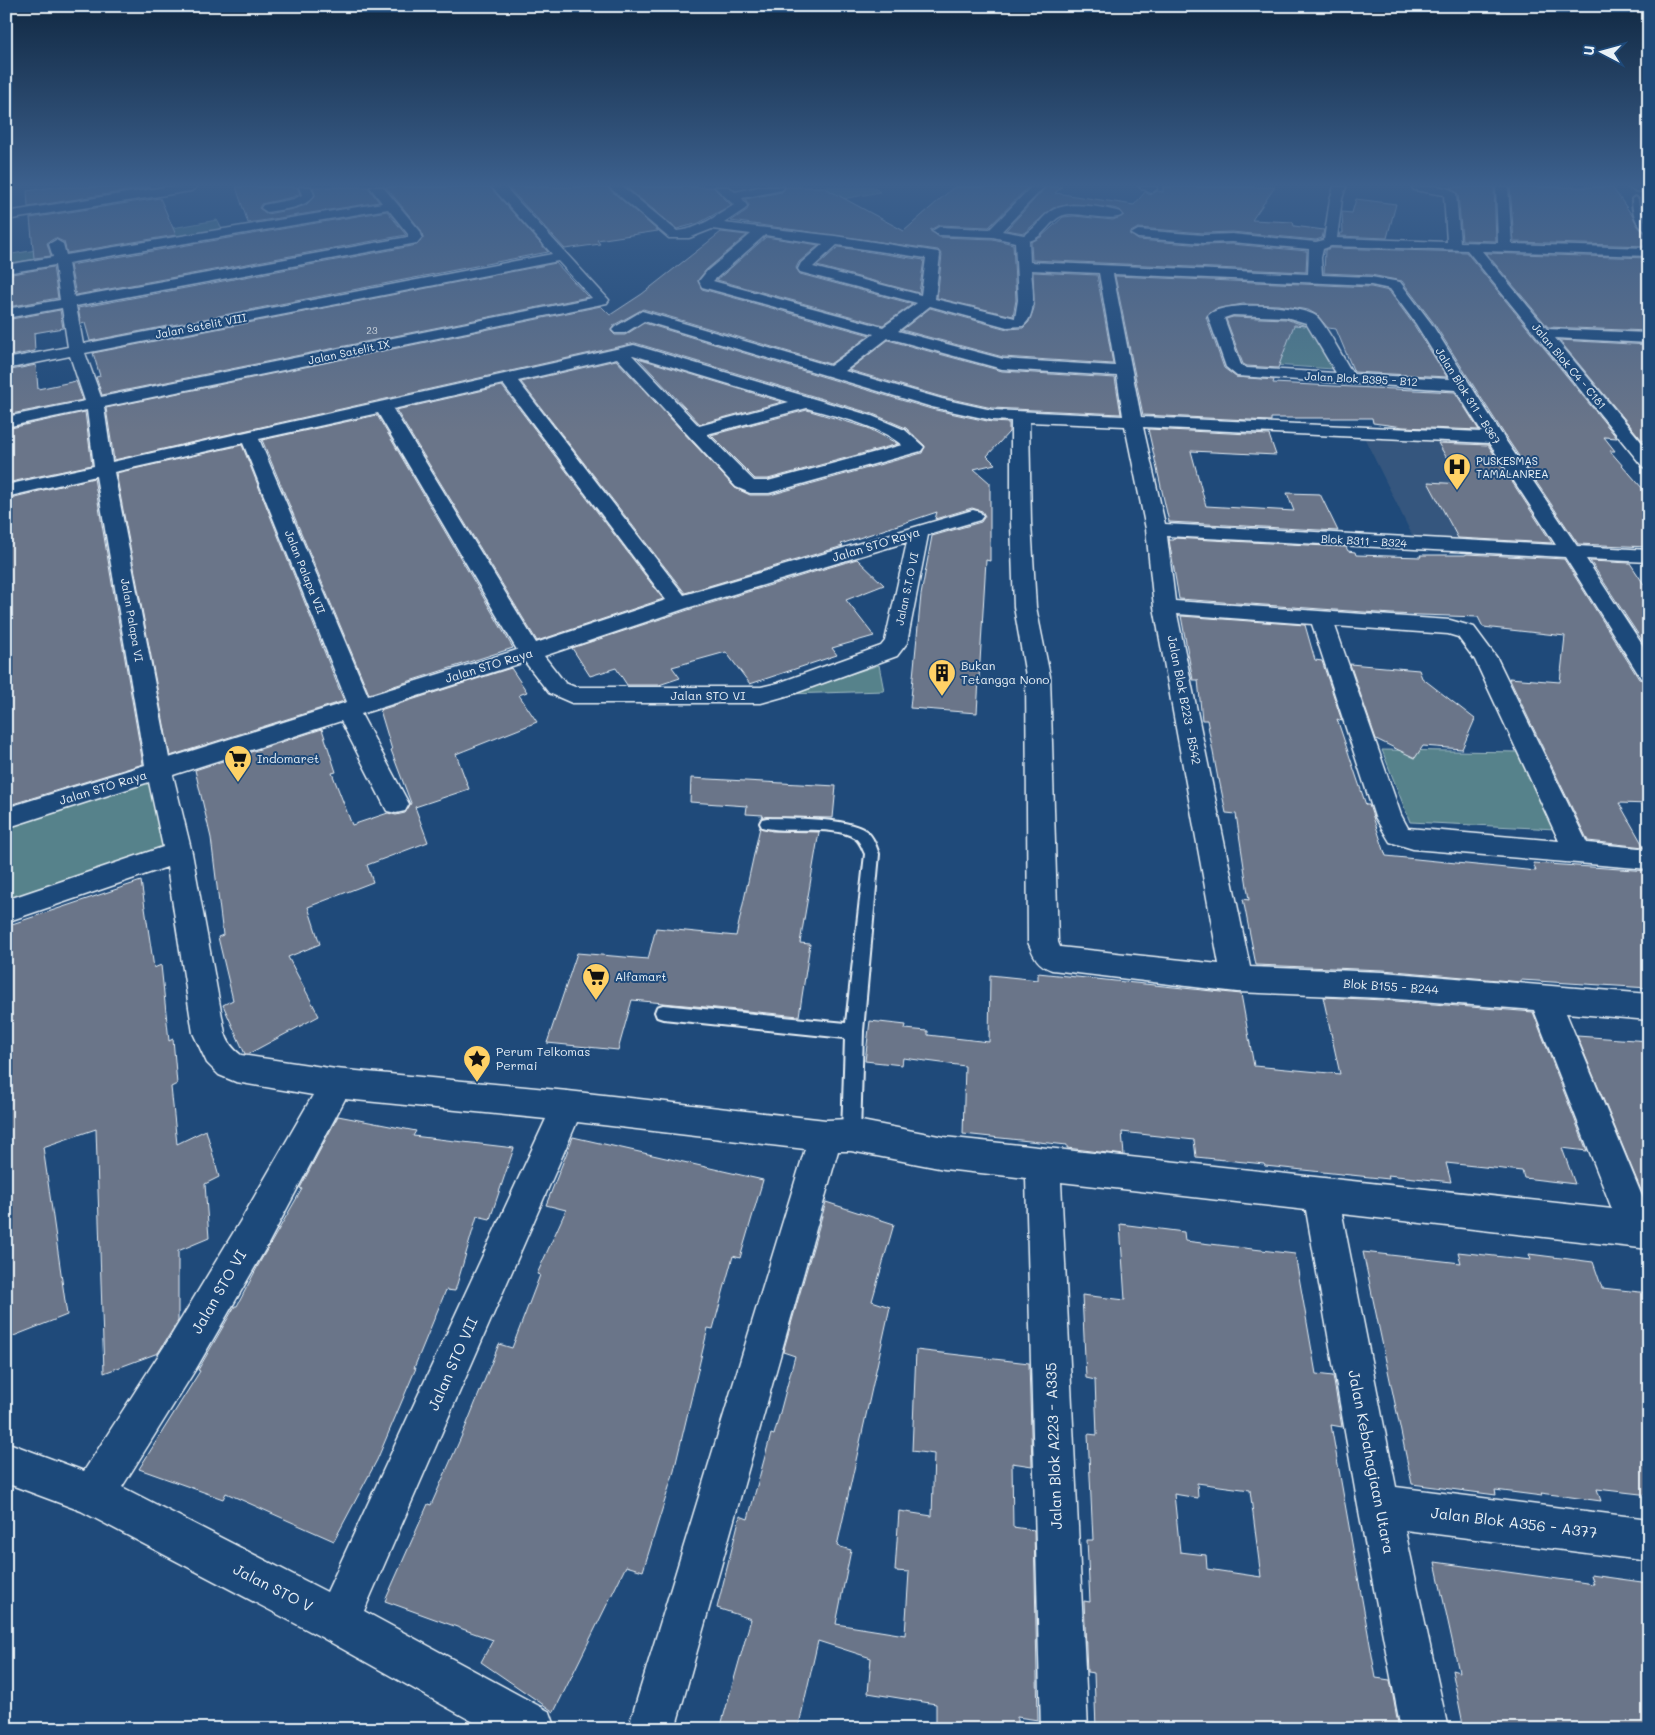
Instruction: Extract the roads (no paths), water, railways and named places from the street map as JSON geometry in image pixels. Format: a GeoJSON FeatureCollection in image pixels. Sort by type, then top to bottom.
{"type":"FeatureCollection","features":[{"type":"Feature","properties":{"kind":"street","name":"Jalan Palapa VI"},"geometry":{"type":"LineString","coordinates":[[62,268],[76,350],[95,404],[104,468],[159,771],[178,853],[210,1033],[215,1051],[226,1063],[236,1068],[336,1084],[568,1106],[838,1136],[944,1153],[1643,1231]]}},
{"type":"Feature","properties":{"kind":"street"},"geometry":{"type":"LineString","coordinates":[[6,314],[261,268]]}},
{"type":"Feature","properties":{"kind":"street","name":"Jalan Satelit VIII"},"geometry":{"type":"LineString","coordinates":[[6,364],[500,268]]}},
{"type":"Feature","properties":{"kind":"street","name":"Jalan Satelit IX"},"geometry":{"type":"LineString","coordinates":[[6,422],[602,299],[573,268]]}},
{"type":"Feature","properties":{"kind":"street"},"geometry":{"type":"LineString","coordinates":[[719,268],[706,283],[722,289],[1002,364],[1124,371]]}},
{"type":"Feature","properties":{"kind":"street"},"geometry":{"type":"LineString","coordinates":[[805,268],[1007,322],[1021,322],[1025,300],[1023,268]]}},
{"type":"Feature","properties":{"kind":"street"},"geometry":{"type":"LineString","coordinates":[[834,371],[928,302],[932,268]]}},
{"type":"Feature","properties":{"kind":"street","name":"Jalan Blok 311 - B367"},"geometry":{"type":"LineString","coordinates":[[1063,268],[1315,278],[1390,283],[1403,294],[1494,438],[1572,552],[1649,673]]}},
{"type":"Feature","properties":{"kind":"street"},"geometry":{"type":"LineString","coordinates":[[1314,268],[1315,278]]}},
{"type":"Feature","properties":{"kind":"street","name":"Jalan Blok C4 - C181"},"geometry":{"type":"LineString","coordinates":[[1489,268],[1649,463]]}},
{"type":"Feature","properties":{"kind":"street","name":"Jalan Blok B223 - B542"},"geometry":{"type":"LineString","coordinates":[[1105,270],[1133,422],[1156,529],[1166,607],[1237,978]]}},
{"type":"Feature","properties":{"kind":"street","name":"Jalan Blok B395 - B12"},"geometry":{"type":"LineString","coordinates":[[1347,378],[1312,320],[1301,315],[1233,311],[1224,312],[1216,316],[1234,367],[1243,373],[1460,385]]}},
{"type":"Feature","properties":{"kind":"street"},"geometry":{"type":"LineString","coordinates":[[620,330],[642,316],[975,413],[1020,417],[1494,438]]}},
{"type":"Feature","properties":{"kind":"street"},"geometry":{"type":"LineString","coordinates":[[1542,333],[1649,338]]}},
{"type":"Feature","properties":{"kind":"street"},"geometry":{"type":"LineString","coordinates":[[6,491],[104,468],[250,438],[634,350],[866,420],[899,434],[915,447],[778,485],[759,488],[743,482],[621,353]]}},
{"type":"Feature","properties":{"kind":"street"},"geometry":{"type":"LineString","coordinates":[[507,378],[679,603]]}},
{"type":"Feature","properties":{"kind":"street"},"geometry":{"type":"LineString","coordinates":[[696,432],[805,402]]}},
{"type":"Feature","properties":{"kind":"street","name":"Jalan STO VI"},"geometry":{"type":"LineString","coordinates":[[383,407],[530,653],[557,688],[572,695],[751,696],[794,685],[889,651],[895,646]]}},
{"type":"Feature","properties":{"kind":"street","name":"Blok B155 - B244"},"geometry":{"type":"LineString","coordinates":[[1020,417],[1022,463],[1021,523],[1026,607],[1038,676],[1044,947],[1052,958],[1237,978],[1382,985],[1649,1007]]}},
{"type":"Feature","properties":{"kind":"street","name":"Jalan Palapa VII"},"geometry":{"type":"LineString","coordinates":[[250,438],[354,708],[396,804]]}},
{"type":"Feature","properties":{"kind":"street","name":"Jalan STO Raya"},"geometry":{"type":"LineString","coordinates":[[6,818],[530,653],[679,603],[973,516]]}},
{"type":"Feature","properties":{"kind":"street","name":"Blok B311 - B324"},"geometry":{"type":"LineString","coordinates":[[1156,529],[1649,556]]}},
{"type":"Feature","properties":{"kind":"street","name":"Jalan S.T.O VI"},"geometry":{"type":"LineString","coordinates":[[895,646],[919,532]]}},
{"type":"Feature","properties":{"kind":"street"},"geometry":{"type":"LineString","coordinates":[[1166,607],[1454,627],[1470,635],[1486,658],[1579,854]]}},
{"type":"Feature","properties":{"kind":"street"},"geometry":{"type":"LineString","coordinates":[[1321,617],[1388,817],[1399,835],[1414,839],[1649,859]]}},
{"type":"Feature","properties":{"kind":"street"},"geometry":{"type":"LineString","coordinates":[[6,911],[178,853]]}},
{"type":"Feature","properties":{"kind":"street"},"geometry":{"type":"LineString","coordinates":[[1545,999],[1643,1231]]}},
{"type":"Feature","properties":{"kind":"street","name":"Jalan STO VI"},"geometry":{"type":"LineString","coordinates":[[93,1495],[188,1345],[254,1233],[336,1084]]}},
{"type":"Feature","properties":{"kind":"street","name":"Jalan STO VII"},"geometry":{"type":"LineString","coordinates":[[337,1621],[568,1106]]}},
{"type":"Feature","properties":{"kind":"street"},"geometry":{"type":"LineString","coordinates":[[651,1729],[838,1136]]}},
{"type":"Feature","properties":{"kind":"street","name":"Jalan Blok A223 - A335"},"geometry":{"type":"LineString","coordinates":[[1043,1164],[1065,1729]]}},
{"type":"Feature","properties":{"kind":"street","name":"Jalan Kebahagiaan Utara"},"geometry":{"type":"LineString","coordinates":[[1321,1194],[1379,1506],[1425,1729]]}},
{"type":"Feature","properties":{"kind":"street","name":"Jalan STO V"},"geometry":{"type":"LineString","coordinates":[[6,1462],[93,1495],[337,1621],[533,1729]]}},
{"type":"Feature","properties":{"kind":"street","name":"Jalan Blok A356 - A377"},"geometry":{"type":"LineString","coordinates":[[1379,1506],[1649,1540]]}},
{"type":"Feature","properties":{"kind":"lane"},"geometry":{"type":"LineString","coordinates":[[767,823],[846,828],[860,834],[867,842],[872,854],[854,1031],[838,1136]]}},
{"type":"Feature","properties":{"kind":"lane"},"geometry":{"type":"LineString","coordinates":[[663,1012],[854,1031]]}},
{"type":"Feature","properties":{"kind":"place","name":"PUSKESMAS TAMALANREA"},"geometry":{"type":"Point","coordinates":[1457,491]}},
{"type":"Feature","properties":{"kind":"place","name":"Bukan Tetangga Nono"},"geometry":{"type":"Point","coordinates":[942,697]}},
{"type":"Feature","properties":{"kind":"place","name":"Indomaret"},"geometry":{"type":"Point","coordinates":[238,783]}},
{"type":"Feature","properties":{"kind":"place","name":"Alfamart"},"geometry":{"type":"Point","coordinates":[596,1001]}},
{"type":"Feature","properties":{"kind":"place","name":"Perum Telkomas Permai"},"geometry":{"type":"Point","coordinates":[477,1083]}}]}
